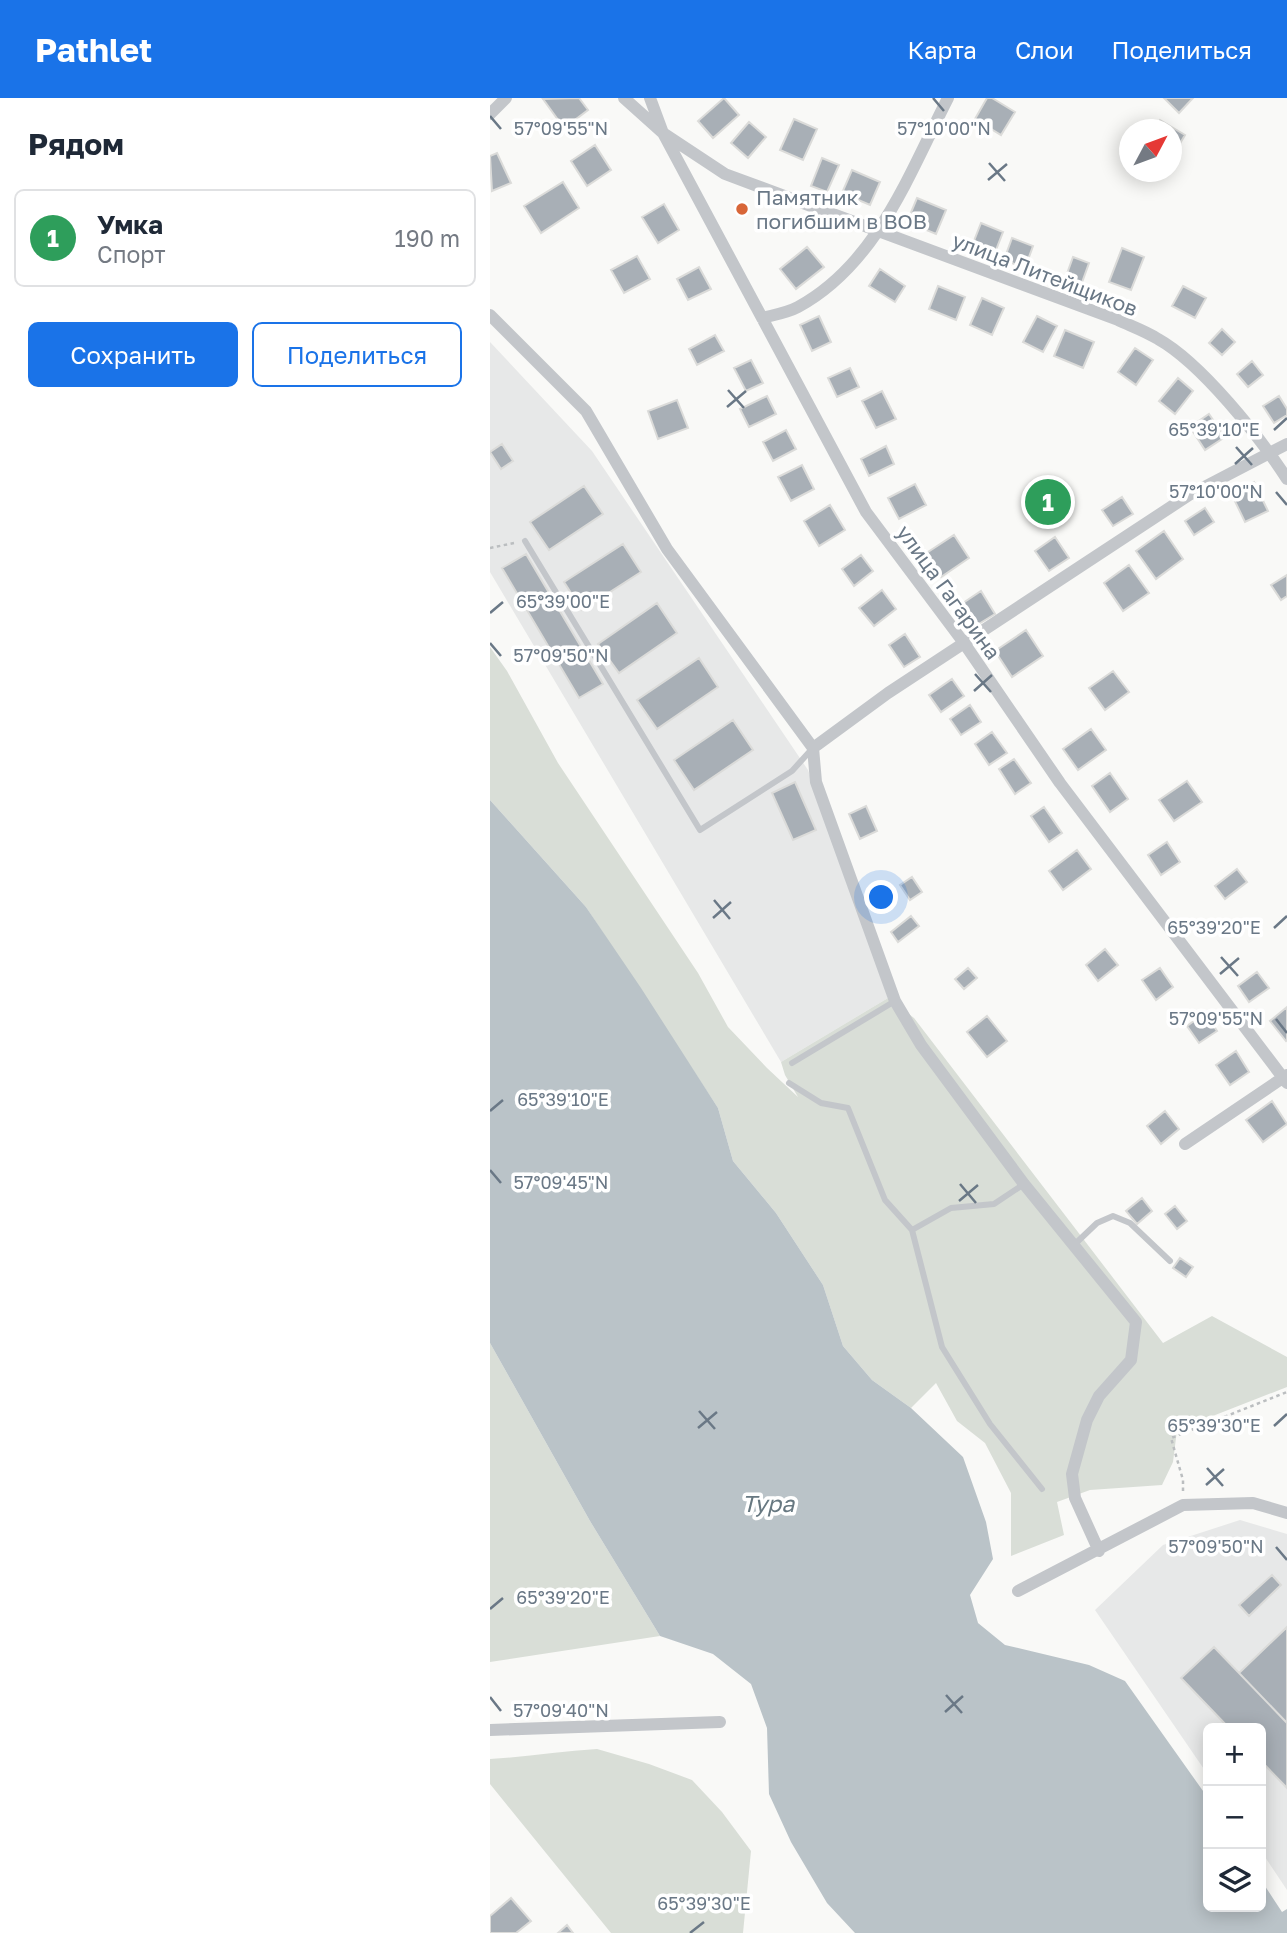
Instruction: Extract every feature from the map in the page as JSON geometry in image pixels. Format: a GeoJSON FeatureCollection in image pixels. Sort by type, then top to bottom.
{"type":"FeatureCollection","features":[{"type":"Feature","properties":{"kind":"street"},"geometry":{"type":"LineString","coordinates":[[490,114],[506,98]]}},
{"type":"Feature","properties":{"kind":"street","name":"улица Гагарина"},"geometry":{"type":"LineString","coordinates":[[624,98],[663,133],[866,512],[964,643],[1060,783],[1286,1079]]}},
{"type":"Feature","properties":{"kind":"street"},"geometry":{"type":"LineString","coordinates":[[650,98],[663,133]]}},
{"type":"Feature","properties":{"kind":"street"},"geometry":{"type":"LineString","coordinates":[[762,318],[796,308],[835,282],[863,254],[878,232],[948,98]]}},
{"type":"Feature","properties":{"kind":"street","name":"улица Литейщиков"},"geometry":{"type":"LineString","coordinates":[[663,133],[725,174],[1118,320],[1160,340],[1203,374],[1271,454],[1287,479]]}},
{"type":"Feature","properties":{"kind":"street"},"geometry":{"type":"LineString","coordinates":[[490,315],[586,411],[667,549],[813,748],[816,782],[895,1001],[920,1045],[944,1079],[1024,1184],[1136,1322],[1131,1360],[1099,1396],[1087,1420],[1072,1474],[1074,1498],[1099,1550]]}},
{"type":"Feature","properties":{"kind":"street"},"geometry":{"type":"LineString","coordinates":[[813,748],[888,693],[1189,495],[1287,444]]}},
{"type":"Feature","properties":{"kind":"street"},"geometry":{"type":"LineString","coordinates":[[1185,1144],[1286,1079]]}},
{"type":"Feature","properties":{"kind":"street"},"geometry":{"type":"LineString","coordinates":[[1018,1591],[1183,1505],[1253,1503],[1287,1513]]}},
{"type":"Feature","properties":{"kind":"street"},"geometry":{"type":"LineString","coordinates":[[490,1730],[720,1722]]}},
{"type":"Feature","properties":{"kind":"lane"},"geometry":{"type":"LineString","coordinates":[[525,541],[699,830],[792,771],[813,748]]}},
{"type":"Feature","properties":{"kind":"lane"},"geometry":{"type":"LineString","coordinates":[[792,1063],[895,1001]]}},
{"type":"Feature","properties":{"kind":"lane"},"geometry":{"type":"LineString","coordinates":[[789,1083],[821,1103],[848,1108],[885,1200],[912,1230],[942,1347],[990,1424],[1042,1489]]}},
{"type":"Feature","properties":{"kind":"lane"},"geometry":{"type":"LineString","coordinates":[[912,1230],[951,1208],[995,1204],[1024,1184]]}},
{"type":"Feature","properties":{"kind":"lane"},"geometry":{"type":"LineString","coordinates":[[1075,1244],[1097,1223],[1113,1216],[1130,1223],[1170,1261]]}},
{"type":"Feature","properties":{"kind":"path"},"geometry":{"type":"LineString","coordinates":[[490,548],[525,541]]}},
{"type":"Feature","properties":{"kind":"path"},"geometry":{"type":"LineString","coordinates":[[1183,1505],[1183,1480],[1171,1438],[1287,1392]]}},
{"type":"Feature","properties":{"kind":"shaded area"},"geometry":{"type":"Polygon","coordinates":[[[490,342],[592,451],[808,770],[888,998],[781,1062],[490,572],[490,342]]]}},
{"type":"Feature","properties":{"kind":"shaded area"},"geometry":{"type":"Polygon","coordinates":[[[490,647],[507,671],[558,763],[698,973],[728,1027],[798,1097],[781,1062],[888,998],[914,1018],[1163,1343],[1212,1316],[1287,1357],[1287,1387],[1177,1430],[1173,1462],[1162,1485],[1090,1490],[1057,1502],[1064,1535],[1011,1556],[1011,1493],[985,1443],[957,1421],[936,1383],[911,1408],[872,1380],[843,1346],[823,1285],[776,1213],[733,1161],[718,1108],[586,907],[490,800],[490,647]]]}},
{"type":"Feature","properties":{"kind":"shaded area"},"geometry":{"type":"Polygon","coordinates":[[[490,1343],[590,1521],[660,1636],[490,1662],[490,1343]]]}},
{"type":"Feature","properties":{"kind":"shaded area"},"geometry":{"type":"Polygon","coordinates":[[[1240,1520],[1287,1534],[1287,1890],[1266,1858],[1266,1723],[1203,1723],[1203,1768],[1095,1610],[1163,1545],[1240,1520]]]}},
{"type":"Feature","properties":{"kind":"shaded area"},"geometry":{"type":"Polygon","coordinates":[[[597,1749],[692,1780],[722,1812],[751,1851],[743,1933],[611,1933],[490,1784],[490,1759],[597,1749]]]}},
{"type":"Feature","properties":{"kind":"water","name":"Тура"},"geometry":{"type":"Polygon","coordinates":[[[490,800],[586,907],[641,988],[718,1108],[733,1161],[776,1213],[823,1285],[843,1346],[872,1380],[911,1408],[963,1457],[986,1522],[993,1559],[970,1595],[978,1623],[1005,1645],[1089,1665],[1125,1681],[1203,1791],[1203,1912],[1266,1912],[1266,1888],[1282,1912],[1287,1909],[1287,1933],[855,1933],[827,1903],[791,1842],[769,1794],[767,1728],[751,1684],[713,1654],[660,1636],[590,1521],[490,1343],[490,800]]]}},
{"type":"Feature","properties":{"kind":"building"},"geometry":{"type":"Polygon","coordinates":[[[579,98],[588,110],[564,128],[543,99],[579,98]]]}},
{"type":"Feature","properties":{"kind":"building"},"geometry":{"type":"Polygon","coordinates":[[[724,98],[739,115],[713,138],[698,121],[724,98]]]}},
{"type":"Feature","properties":{"kind":"building"},"geometry":{"type":"Polygon","coordinates":[[[987,98],[992,98],[1015,112],[1001,135],[975,119],[987,98]]]}},
{"type":"Feature","properties":{"kind":"building"},"geometry":{"type":"Polygon","coordinates":[[[1164,98],[1193,98],[1179,113],[1164,98]]]}},
{"type":"Feature","properties":{"kind":"building"},"geometry":{"type":"Polygon","coordinates":[[[794,119],[817,129],[803,160],[780,150],[794,119]]]}},
{"type":"Feature","properties":{"kind":"building"},"geometry":{"type":"Polygon","coordinates":[[[749,122],[766,137],[748,158],[731,143],[749,122]]]}},
{"type":"Feature","properties":{"kind":"building"},"geometry":{"type":"Polygon","coordinates":[[[595,145],[611,170],[587,186],[571,161],[595,145]]]}},
{"type":"Feature","properties":{"kind":"building"},"geometry":{"type":"Polygon","coordinates":[[[497,153],[511,183],[492,191],[490,156],[497,153]]]}},
{"type":"Feature","properties":{"kind":"building"},"geometry":{"type":"Polygon","coordinates":[[[822,158],[839,165],[827,192],[811,186],[822,158]]]}},
{"type":"Feature","properties":{"kind":"building"},"geometry":{"type":"Polygon","coordinates":[[[852,170],[880,182],[870,205],[842,193],[852,170]]]}},
{"type":"Feature","properties":{"kind":"building"},"geometry":{"type":"Polygon","coordinates":[[[563,182],[579,208],[541,233],[524,206],[563,182]]]}},
{"type":"Feature","properties":{"kind":"building"},"geometry":{"type":"Polygon","coordinates":[[[917,198],[946,210],[936,234],[907,222],[917,198]]]}},
{"type":"Feature","properties":{"kind":"building"},"geometry":{"type":"Polygon","coordinates":[[[664,204],[679,230],[658,243],[642,217],[664,204]]]}},
{"type":"Feature","properties":{"kind":"building"},"geometry":{"type":"Polygon","coordinates":[[[981,223],[1003,232],[994,255],[972,246],[981,223]]]}},
{"type":"Feature","properties":{"kind":"building"},"geometry":{"type":"Polygon","coordinates":[[[1012,238],[1033,246],[1025,268],[1004,260],[1012,238]]]}},
{"type":"Feature","properties":{"kind":"building"},"geometry":{"type":"Polygon","coordinates":[[[807,247],[824,267],[796,289],[780,269],[807,247]]]}},
{"type":"Feature","properties":{"kind":"building"},"geometry":{"type":"Polygon","coordinates":[[[1122,248],[1144,257],[1131,290],[1109,282],[1122,248]]]}},
{"type":"Feature","properties":{"kind":"building"},"geometry":{"type":"Polygon","coordinates":[[[637,256],[650,279],[624,293],[611,270],[637,256]]]}},
{"type":"Feature","properties":{"kind":"building"},"geometry":{"type":"Polygon","coordinates":[[[1073,257],[1089,263],[1080,288],[1064,282],[1073,257]]]}},
{"type":"Feature","properties":{"kind":"building"},"geometry":{"type":"Polygon","coordinates":[[[699,267],[711,289],[688,300],[677,279],[699,267]]]}},
{"type":"Feature","properties":{"kind":"building"},"geometry":{"type":"Polygon","coordinates":[[[880,269],[905,286],[895,302],[869,286],[880,269]]]}},
{"type":"Feature","properties":{"kind":"building"},"geometry":{"type":"Polygon","coordinates":[[[938,286],[965,297],[956,320],[929,309],[938,286]]]}},
{"type":"Feature","properties":{"kind":"building"},"geometry":{"type":"Polygon","coordinates":[[[1183,286],[1206,298],[1195,318],[1172,306],[1183,286]]]}},
{"type":"Feature","properties":{"kind":"building"},"geometry":{"type":"Polygon","coordinates":[[[982,298],[1004,308],[992,335],[970,325],[982,298]]]}},
{"type":"Feature","properties":{"kind":"building"},"geometry":{"type":"Polygon","coordinates":[[[819,316],[831,342],[812,351],[800,325],[819,316]]]}},
{"type":"Feature","properties":{"kind":"building"},"geometry":{"type":"Polygon","coordinates":[[[1037,316],[1057,326],[1043,352],[1023,342],[1037,316]]]}},
{"type":"Feature","properties":{"kind":"building"},"geometry":{"type":"Polygon","coordinates":[[[1222,329],[1235,342],[1222,355],[1209,343],[1222,329]]]}},
{"type":"Feature","properties":{"kind":"building"},"geometry":{"type":"Polygon","coordinates":[[[1065,330],[1094,342],[1083,368],[1054,356],[1065,330]]]}},
{"type":"Feature","properties":{"kind":"building"},"geometry":{"type":"Polygon","coordinates":[[[715,335],[724,351],[697,365],[689,349],[715,335]]]}},
{"type":"Feature","properties":{"kind":"building"},"geometry":{"type":"Polygon","coordinates":[[[1135,348],[1153,360],[1136,385],[1118,372],[1135,348]]]}},
{"type":"Feature","properties":{"kind":"building"},"geometry":{"type":"Polygon","coordinates":[[[751,360],[763,383],[746,391],[734,368],[751,360]]]}},
{"type":"Feature","properties":{"kind":"building"},"geometry":{"type":"Polygon","coordinates":[[[1252,361],[1263,375],[1248,387],[1237,374],[1252,361]]]}},
{"type":"Feature","properties":{"kind":"building"},"geometry":{"type":"Polygon","coordinates":[[[850,368],[859,387],[837,397],[828,378],[850,368]]]}},
{"type":"Feature","properties":{"kind":"building"},"geometry":{"type":"Polygon","coordinates":[[[1178,378],[1193,391],[1175,414],[1159,401],[1178,378]]]}},
{"type":"Feature","properties":{"kind":"building"},"geometry":{"type":"Polygon","coordinates":[[[882,391],[896,419],[876,428],[862,401],[882,391]]]}},
{"type":"Feature","properties":{"kind":"building"},"geometry":{"type":"Polygon","coordinates":[[[767,396],[776,414],[749,427],[740,409],[767,396]]]}},
{"type":"Feature","properties":{"kind":"building"},"geometry":{"type":"Polygon","coordinates":[[[1279,396],[1287,409],[1287,415],[1274,423],[1263,406],[1279,396]]]}},
{"type":"Feature","properties":{"kind":"building"},"geometry":{"type":"Polygon","coordinates":[[[677,400],[688,428],[658,439],[648,411],[677,400]]]}},
{"type":"Feature","properties":{"kind":"building"},"geometry":{"type":"Polygon","coordinates":[[[1209,414],[1225,437],[1205,450],[1190,427],[1209,414]]]}},
{"type":"Feature","properties":{"kind":"building"},"geometry":{"type":"Polygon","coordinates":[[[786,430],[796,449],[773,461],[763,442],[786,430]]]}},
{"type":"Feature","properties":{"kind":"building"},"geometry":{"type":"Polygon","coordinates":[[[502,444],[513,461],[501,469],[490,452],[502,444]]]}},
{"type":"Feature","properties":{"kind":"building"},"geometry":{"type":"Polygon","coordinates":[[[886,446],[894,464],[869,476],[861,459],[886,446]]]}},
{"type":"Feature","properties":{"kind":"building"},"geometry":{"type":"Polygon","coordinates":[[[802,465],[814,489],[791,501],[778,477],[802,465]]]}},
{"type":"Feature","properties":{"kind":"building"},"geometry":{"type":"Polygon","coordinates":[[[1254,482],[1268,511],[1245,522],[1231,493],[1254,482]]]}},
{"type":"Feature","properties":{"kind":"building"},"geometry":{"type":"Polygon","coordinates":[[[915,484],[926,505],[899,519],[888,498],[915,484]]]}},
{"type":"Feature","properties":{"kind":"building"},"geometry":{"type":"Polygon","coordinates":[[[584,486],[603,514],[549,550],[530,522],[584,486]]]}},
{"type":"Feature","properties":{"kind":"building"},"geometry":{"type":"Polygon","coordinates":[[[1122,497],[1133,514],[1113,526],[1102,510],[1122,497]]]}},
{"type":"Feature","properties":{"kind":"building"},"geometry":{"type":"Polygon","coordinates":[[[830,505],[845,530],[819,546],[804,521],[830,505]]]}},
{"type":"Feature","properties":{"kind":"building"},"geometry":{"type":"Polygon","coordinates":[[[1205,508],[1214,522],[1194,535],[1185,521],[1205,508]]]}},
{"type":"Feature","properties":{"kind":"building"},"geometry":{"type":"Polygon","coordinates":[[[1164,531],[1183,559],[1156,579],[1136,551],[1164,531]]]}},
{"type":"Feature","properties":{"kind":"building"},"geometry":{"type":"Polygon","coordinates":[[[954,535],[969,558],[941,577],[925,554],[954,535]]]}},
{"type":"Feature","properties":{"kind":"building"},"geometry":{"type":"Polygon","coordinates":[[[1055,537],[1069,558],[1049,571],[1035,551],[1055,537]]]}},
{"type":"Feature","properties":{"kind":"building"},"geometry":{"type":"Polygon","coordinates":[[[623,544],[641,572],[582,610],[564,582],[623,544]]]}},
{"type":"Feature","properties":{"kind":"building"},"geometry":{"type":"Polygon","coordinates":[[[526,554],[603,684],[579,698],[502,568],[526,554]]]}},
{"type":"Feature","properties":{"kind":"building"},"geometry":{"type":"Polygon","coordinates":[[[861,555],[873,571],[854,586],[842,569],[861,555]]]}},
{"type":"Feature","properties":{"kind":"building"},"geometry":{"type":"Polygon","coordinates":[[[1129,565],[1149,593],[1123,611],[1104,583],[1129,565]]]}},
{"type":"Feature","properties":{"kind":"building"},"geometry":{"type":"Polygon","coordinates":[[[1287,575],[1287,596],[1281,600],[1271,585],[1287,575]]]}},
{"type":"Feature","properties":{"kind":"building"},"geometry":{"type":"Polygon","coordinates":[[[882,590],[896,609],[874,626],[859,608],[882,590]]]}},
{"type":"Feature","properties":{"kind":"building"},"geometry":{"type":"Polygon","coordinates":[[[981,591],[995,614],[977,625],[963,603],[981,591]]]}},
{"type":"Feature","properties":{"kind":"building"},"geometry":{"type":"Polygon","coordinates":[[[657,603],[677,633],[619,673],[598,644],[657,603]]]}},
{"type":"Feature","properties":{"kind":"building"},"geometry":{"type":"Polygon","coordinates":[[[1026,630],[1043,656],[1012,677],[995,651],[1026,630]]]}},
{"type":"Feature","properties":{"kind":"building"},"geometry":{"type":"Polygon","coordinates":[[[905,634],[920,657],[904,667],[889,645],[905,634]]]}},
{"type":"Feature","properties":{"kind":"building"},"geometry":{"type":"Polygon","coordinates":[[[699,658],[718,687],[657,729],[637,700],[699,658]]]}},
{"type":"Feature","properties":{"kind":"building"},"geometry":{"type":"Polygon","coordinates":[[[1113,671],[1129,692],[1105,710],[1089,688],[1113,671]]]}},
{"type":"Feature","properties":{"kind":"building"},"geometry":{"type":"Polygon","coordinates":[[[952,679],[964,696],[941,712],[929,695],[952,679]]]}},
{"type":"Feature","properties":{"kind":"building"},"geometry":{"type":"Polygon","coordinates":[[[970,705],[981,722],[961,735],[950,719],[970,705]]]}},
{"type":"Feature","properties":{"kind":"building"},"geometry":{"type":"Polygon","coordinates":[[[733,720],[753,750],[694,790],[674,760],[733,720]]]}},
{"type":"Feature","properties":{"kind":"building"},"geometry":{"type":"Polygon","coordinates":[[[1091,729],[1106,750],[1078,770],[1063,749],[1091,729]]]}},
{"type":"Feature","properties":{"kind":"building"},"geometry":{"type":"Polygon","coordinates":[[[992,732],[1007,753],[989,765],[975,744],[992,732]]]}},
{"type":"Feature","properties":{"kind":"building"},"geometry":{"type":"Polygon","coordinates":[[[1014,759],[1031,783],[1015,794],[999,769],[1014,759]]]}},
{"type":"Feature","properties":{"kind":"building"},"geometry":{"type":"Polygon","coordinates":[[[1110,773],[1128,799],[1110,812],[1092,786],[1110,773]]]}},
{"type":"Feature","properties":{"kind":"building"},"geometry":{"type":"Polygon","coordinates":[[[1187,781],[1202,802],[1174,821],[1159,800],[1187,781]]]}},
{"type":"Feature","properties":{"kind":"building"},"geometry":{"type":"Polygon","coordinates":[[[795,782],[816,830],[793,840],[772,793],[795,782]]]}},
{"type":"Feature","properties":{"kind":"building"},"geometry":{"type":"Polygon","coordinates":[[[866,806],[877,831],[860,839],[849,814],[866,806]]]}},
{"type":"Feature","properties":{"kind":"building"},"geometry":{"type":"Polygon","coordinates":[[[1044,807],[1062,833],[1049,842],[1031,816],[1044,807]]]}},
{"type":"Feature","properties":{"kind":"building"},"geometry":{"type":"Polygon","coordinates":[[[1167,842],[1180,862],[1161,875],[1148,855],[1167,842]]]}},
{"type":"Feature","properties":{"kind":"building"},"geometry":{"type":"Polygon","coordinates":[[[1077,850],[1091,869],[1063,890],[1049,871],[1077,850]]]}},
{"type":"Feature","properties":{"kind":"building"},"geometry":{"type":"Polygon","coordinates":[[[1237,869],[1247,882],[1225,899],[1215,886],[1237,869]]]}},
{"type":"Feature","properties":{"kind":"building"},"geometry":{"type":"Polygon","coordinates":[[[912,877],[922,892],[910,900],[900,885],[912,877]]]}},
{"type":"Feature","properties":{"kind":"building"},"geometry":{"type":"Polygon","coordinates":[[[911,916],[919,926],[898,942],[891,932],[911,916]]]}},
{"type":"Feature","properties":{"kind":"building"},"geometry":{"type":"Polygon","coordinates":[[[1105,949],[1118,965],[1098,981],[1086,965],[1105,949]]]}},
{"type":"Feature","properties":{"kind":"building"},"geometry":{"type":"Polygon","coordinates":[[[968,968],[977,978],[964,989],[955,979],[968,968]]]}},
{"type":"Feature","properties":{"kind":"building"},"geometry":{"type":"Polygon","coordinates":[[[1160,968],[1173,987],[1156,1000],[1142,980],[1160,968]]]}},
{"type":"Feature","properties":{"kind":"building"},"geometry":{"type":"Polygon","coordinates":[[[1257,972],[1269,988],[1249,1002],[1238,986],[1257,972]]]}},
{"type":"Feature","properties":{"kind":"building"},"geometry":{"type":"Polygon","coordinates":[[[1287,1007],[1287,1040],[1286,1041],[1270,1021],[1287,1007]]]}},
{"type":"Feature","properties":{"kind":"building"},"geometry":{"type":"Polygon","coordinates":[[[1205,1013],[1217,1031],[1199,1043],[1187,1026],[1205,1013]]]}},
{"type":"Feature","properties":{"kind":"building"},"geometry":{"type":"Polygon","coordinates":[[[987,1016],[1007,1041],[987,1057],[967,1032],[987,1016]]]}},
{"type":"Feature","properties":{"kind":"building"},"geometry":{"type":"Polygon","coordinates":[[[1236,1051],[1249,1072],[1230,1085],[1216,1065],[1236,1051]]]}},
{"type":"Feature","properties":{"kind":"building"},"geometry":{"type":"Polygon","coordinates":[[[1272,1101],[1287,1124],[1263,1142],[1246,1120],[1272,1101]]]}},
{"type":"Feature","properties":{"kind":"building"},"geometry":{"type":"Polygon","coordinates":[[[1165,1111],[1179,1129],[1161,1144],[1147,1126],[1165,1111]]]}},
{"type":"Feature","properties":{"kind":"building"},"geometry":{"type":"Polygon","coordinates":[[[1142,1198],[1152,1211],[1137,1224],[1126,1211],[1142,1198]]]}},
{"type":"Feature","properties":{"kind":"building"},"geometry":{"type":"Polygon","coordinates":[[[1175,1206],[1187,1221],[1177,1229],[1165,1214],[1175,1206]]]}},
{"type":"Feature","properties":{"kind":"building"},"geometry":{"type":"Polygon","coordinates":[[[1180,1258],[1193,1267],[1186,1277],[1173,1268],[1180,1258]]]}},
{"type":"Feature","properties":{"kind":"building"},"geometry":{"type":"Polygon","coordinates":[[[1272,1575],[1281,1585],[1249,1616],[1239,1605],[1272,1575]]]}},
{"type":"Feature","properties":{"kind":"building"},"geometry":{"type":"Polygon","coordinates":[[[1287,1627],[1287,1723],[1239,1673],[1287,1627]]]}},
{"type":"Feature","properties":{"kind":"building"},"geometry":{"type":"Polygon","coordinates":[[[1214,1647],[1287,1723],[1287,1788],[1266,1766],[1266,1723],[1224,1723],[1181,1678],[1214,1647]]]}},
{"type":"Feature","properties":{"kind":"building"},"geometry":{"type":"Polygon","coordinates":[[[511,1898],[531,1921],[516,1933],[490,1933],[490,1916],[511,1898]]]}},
{"type":"Feature","properties":{"kind":"building"},"geometry":{"type":"Polygon","coordinates":[[[567,1925],[573,1933],[558,1933],[567,1925]]]}},
{"type":"Feature","properties":{"kind":"place","name":"Памятник погибшим в ВОВ"},"geometry":{"type":"Point","coordinates":[742,209]}},
{"type":"Feature","properties":{"kind":"place","name":"Умка"},"geometry":{"type":"Point","coordinates":[1048,502]}}]}
